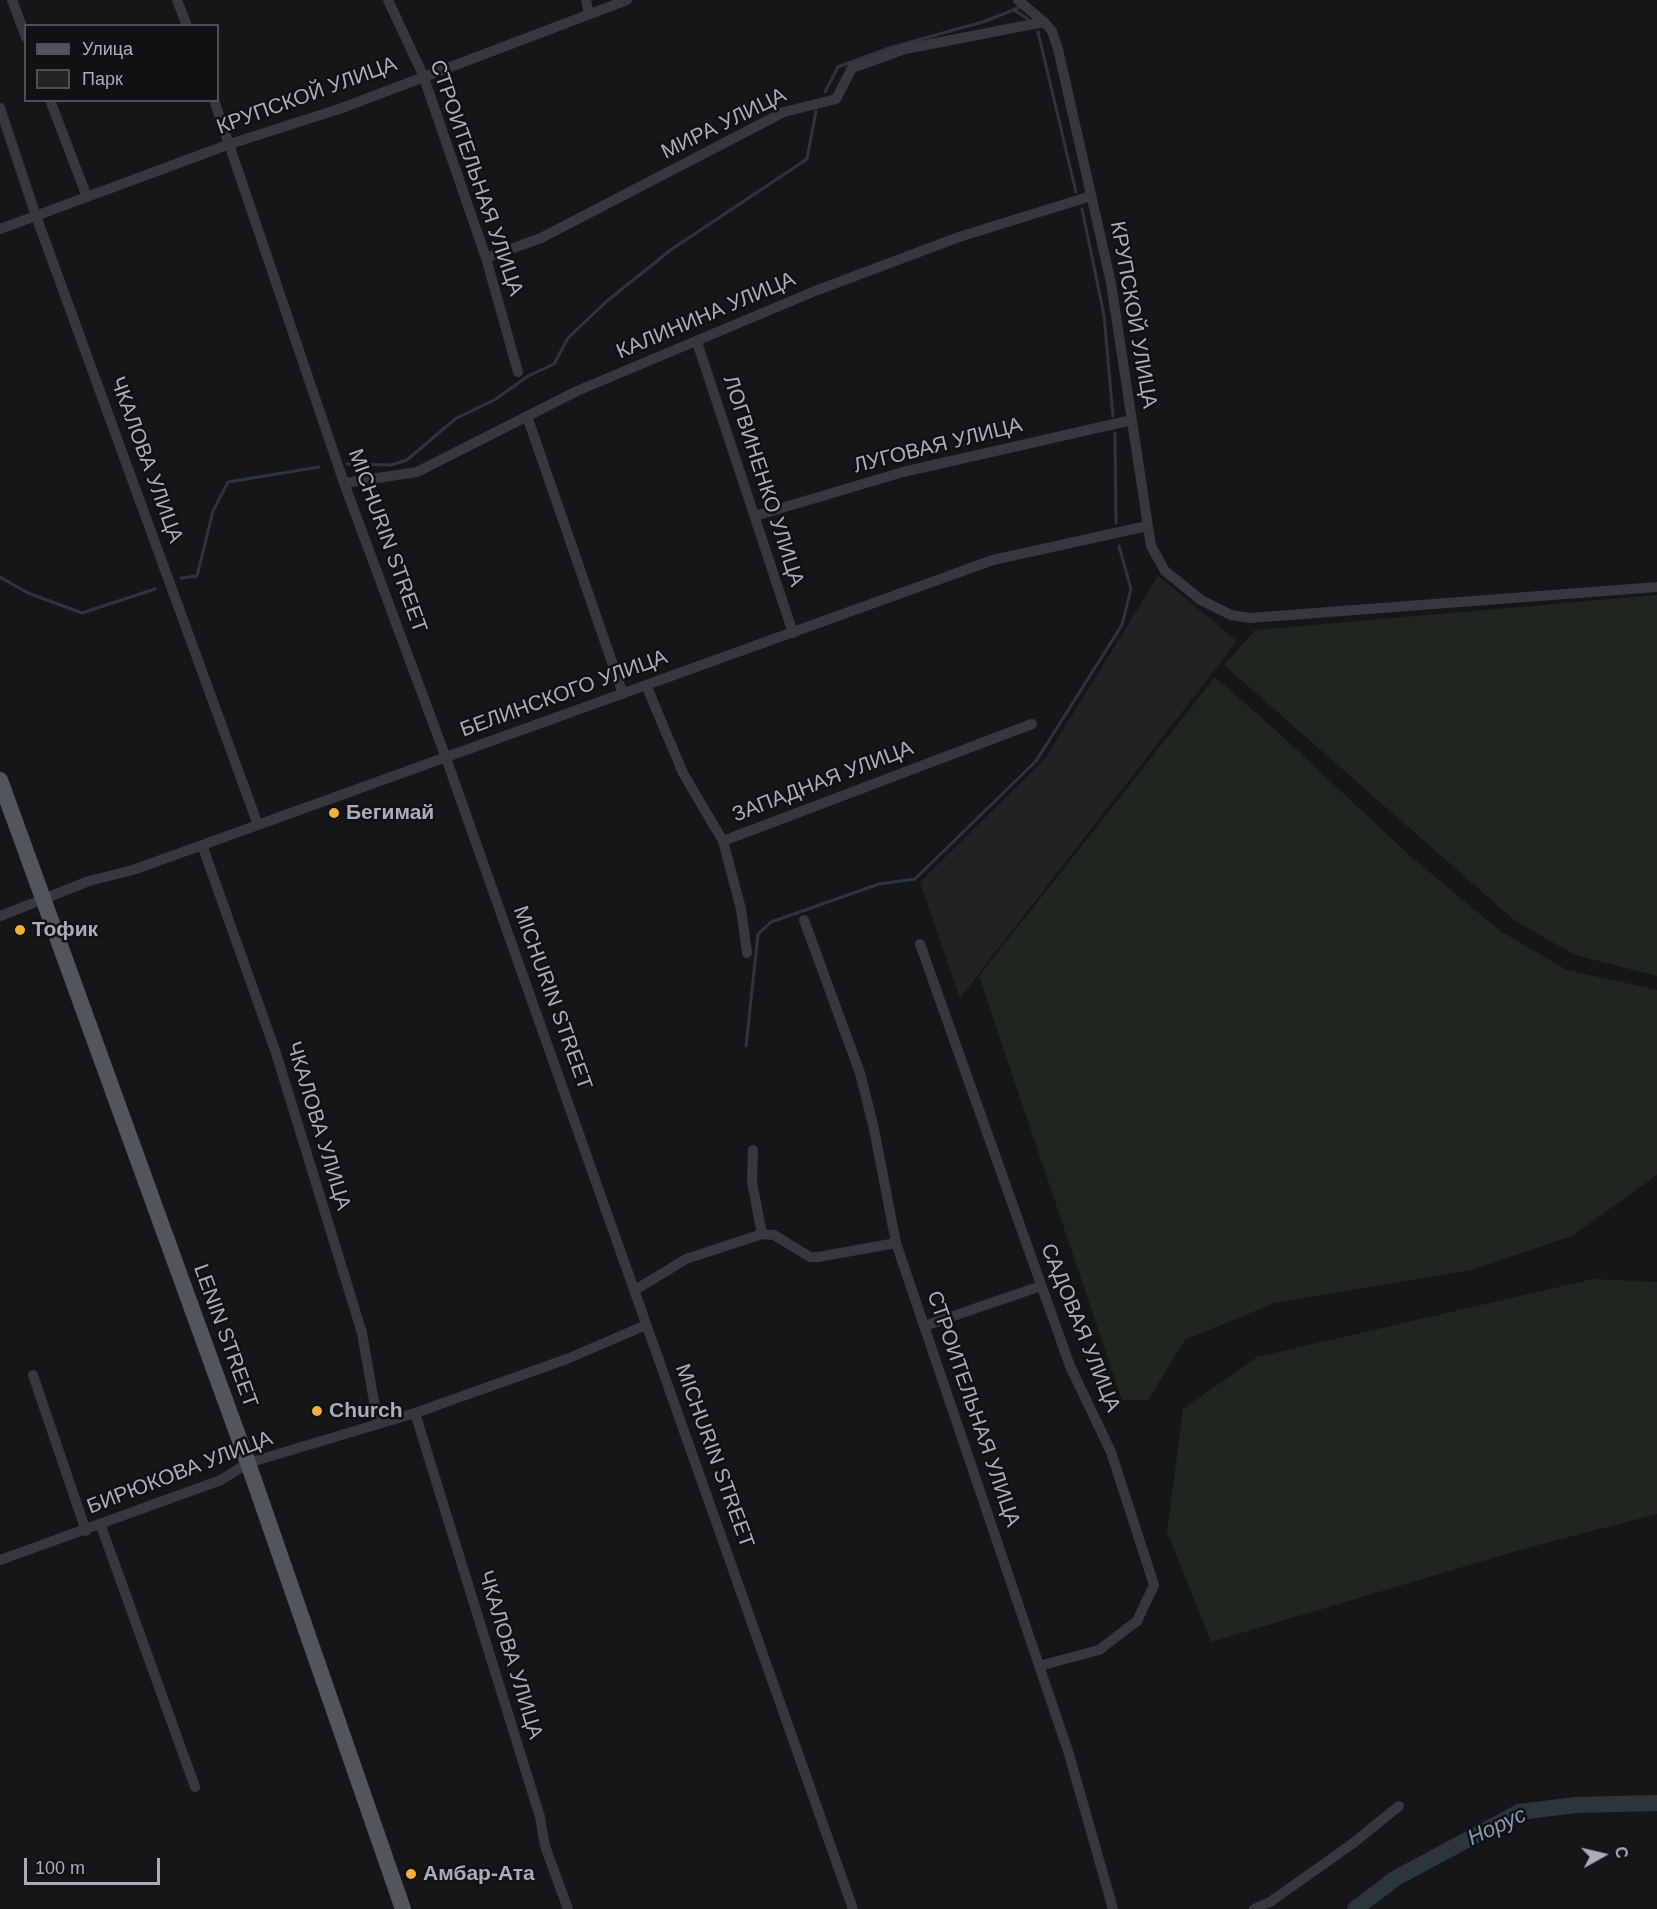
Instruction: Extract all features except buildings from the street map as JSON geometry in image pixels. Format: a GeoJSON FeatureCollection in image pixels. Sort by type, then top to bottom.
{"type":"FeatureCollection","features":[{"type":"Feature","properties":{"kind":"main road","name":"LENIN STREET"},"geometry":{"type":"LineString","coordinates":[[0,780],[248,1463],[403,1909]]}},
{"type":"Feature","properties":{"kind":"street"},"geometry":{"type":"LineString","coordinates":[[12,0],[24,32]]}},
{"type":"Feature","properties":{"kind":"street"},"geometry":{"type":"LineString","coordinates":[[177,0],[186,24]]}},
{"type":"Feature","properties":{"kind":"street","name":"СТРОИТЕЛЬНАЯ УЛИЦА"},"geometry":{"type":"LineString","coordinates":[[388,0],[423,75],[486,258],[518,372]]}},
{"type":"Feature","properties":{"kind":"street"},"geometry":{"type":"LineString","coordinates":[[586,0],[589,14]]}},
{"type":"Feature","properties":{"kind":"street","name":"КРУПСКОЙ УЛИЦА"},"geometry":{"type":"LineString","coordinates":[[0,230],[230,144],[342,108],[423,75],[627,0]]}},
{"type":"Feature","properties":{"kind":"street","name":"КРУПСКОЙ УЛИЦА"},"geometry":{"type":"LineString","coordinates":[[1018,0],[1044,22],[1052,32],[1058,49],[1112,283],[1151,546],[1165,572],[1201,600],[1231,615],[1288,616],[1657,587]]}},
{"type":"Feature","properties":{"kind":"street","name":"МИРА УЛИЦА"},"geometry":{"type":"LineString","coordinates":[[486,258],[541,238],[784,112],[836,99],[852,68],[905,49],[1044,22]]}},
{"type":"Feature","properties":{"kind":"street"},"geometry":{"type":"LineString","coordinates":[[51,102],[87,197]]}},
{"type":"Feature","properties":{"kind":"street","name":"MICHURIN STREET"},"geometry":{"type":"LineString","coordinates":[[215,102],[344,483],[446,758],[853,1909]]}},
{"type":"Feature","properties":{"kind":"street","name":"ЧКАЛОВА УЛИЦА"},"geometry":{"type":"LineString","coordinates":[[0,108],[36,216],[258,825]]}},
{"type":"Feature","properties":{"kind":"street","name":"КАЛИНИНА УЛИЦА"},"geometry":{"type":"LineString","coordinates":[[344,483],[417,472],[577,391],[815,291],[959,237],[1091,196]]}},
{"type":"Feature","properties":{"kind":"street","name":"ЛОГВИНЕНКО УЛИЦА"},"geometry":{"type":"LineString","coordinates":[[697,342],[793,633]]}},
{"type":"Feature","properties":{"kind":"street"},"geometry":{"type":"LineString","coordinates":[[527,416],[623,694]]}},
{"type":"Feature","properties":{"kind":"street","name":"ЛУГОВАЯ УЛИЦА"},"geometry":{"type":"LineString","coordinates":[[754,516],[903,472],[1132,420]]}},
{"type":"Feature","properties":{"kind":"street","name":"БЕЛИНСКОГО УЛИЦА"},"geometry":{"type":"LineString","coordinates":[[0,916],[44,901],[89,881],[133,870],[993,560],[1147,526]]}},
{"type":"Feature","properties":{"kind":"street","name":"ЗАПАДНАЯ УЛИЦА"},"geometry":{"type":"LineString","coordinates":[[646,685],[683,773],[723,841],[1032,724]]}},
{"type":"Feature","properties":{"kind":"street"},"geometry":{"type":"LineString","coordinates":[[723,841],[741,909],[747,953]]}},
{"type":"Feature","properties":{"kind":"street","name":"ЧКАЛОВА УЛИЦА"},"geometry":{"type":"LineString","coordinates":[[202,845],[276,1053],[362,1333],[378,1424]]}},
{"type":"Feature","properties":{"kind":"street","name":"СТРОИТЕЛЬНАЯ УЛИЦА"},"geometry":{"type":"LineString","coordinates":[[804,920],[860,1073],[874,1129],[896,1243],[1069,1754],[1113,1909]]}},
{"type":"Feature","properties":{"kind":"street","name":"САДОВАЯ УЛИЦА"},"geometry":{"type":"LineString","coordinates":[[920,944],[1070,1366],[1111,1452],[1154,1585],[1137,1621],[1099,1650],[1039,1666]]}},
{"type":"Feature","properties":{"kind":"street"},"geometry":{"type":"LineString","coordinates":[[753,1150],[752,1182],[762,1234]]}},
{"type":"Feature","properties":{"kind":"street"},"geometry":{"type":"LineString","coordinates":[[635,1290],[686,1260],[762,1234],[774,1235],[810,1257],[896,1243]]}},
{"type":"Feature","properties":{"kind":"street"},"geometry":{"type":"LineString","coordinates":[[924,1326],[1041,1286]]}},
{"type":"Feature","properties":{"kind":"street","name":"БИРЮКОВА УЛИЦА"},"geometry":{"type":"LineString","coordinates":[[0,1560],[101,1526],[221,1480],[248,1463],[415,1413],[567,1359],[646,1325]]}},
{"type":"Feature","properties":{"kind":"street"},"geometry":{"type":"LineString","coordinates":[[33,1375],[86,1531]]}},
{"type":"Feature","properties":{"kind":"street","name":"ЧКАЛОВА УЛИЦА"},"geometry":{"type":"LineString","coordinates":[[415,1413],[540,1817],[545,1846],[568,1909]]}},
{"type":"Feature","properties":{"kind":"street"},"geometry":{"type":"LineString","coordinates":[[101,1526],[195,1787]]}},
{"type":"Feature","properties":{"kind":"street"},"geometry":{"type":"LineString","coordinates":[[1254,1909],[1270,1902],[1352,1844],[1399,1806]]}},
{"type":"Feature","properties":{"kind":"shaded area"},"geometry":{"type":"Polygon","coordinates":[[[1158,576],[1237,641],[960,998],[920,882],[1045,759],[1158,576]]]}},
{"type":"Feature","properties":{"kind":"green space"},"geometry":{"type":"Polygon","coordinates":[[[1657,595],[1657,976],[1575,955],[1514,920],[1224,665],[1255,630],[1657,595]]]}},
{"type":"Feature","properties":{"kind":"green space"},"geometry":{"type":"Polygon","coordinates":[[[1215,677],[1281,735],[1408,854],[1500,931],[1567,970],[1657,990],[1657,1175],[1572,1236],[1472,1270],[1274,1303],[1185,1340],[1148,1400],[1122,1400],[979,976],[1215,677]]]}},
{"type":"Feature","properties":{"kind":"green space"},"geometry":{"type":"Polygon","coordinates":[[[1593,1279],[1657,1282],[1657,1514],[1523,1549],[1211,1642],[1167,1532],[1183,1409],[1257,1357],[1593,1279]]]}},
{"type":"Feature","properties":{"kind":"waterway"},"geometry":{"type":"LineString","coordinates":[[825,92],[838,67],[889,48],[986,21],[1018,8]]}},
{"type":"Feature","properties":{"kind":"waterway"},"geometry":{"type":"LineString","coordinates":[[1014,10],[1028,19]]}},
{"type":"Feature","properties":{"kind":"waterway"},"geometry":{"type":"LineString","coordinates":[[1038,32],[1076,192]]}},
{"type":"Feature","properties":{"kind":"waterway"},"geometry":{"type":"LineString","coordinates":[[347,464],[391,465],[407,460],[455,419],[496,399],[528,376],[554,364],[568,338],[607,301],[672,249],[807,159],[816,111]]}},
{"type":"Feature","properties":{"kind":"waterway"},"geometry":{"type":"LineString","coordinates":[[1082,209],[1104,315],[1113,416]]}},
{"type":"Feature","properties":{"kind":"waterway"},"geometry":{"type":"LineString","coordinates":[[1115,433],[1116,523]]}},
{"type":"Feature","properties":{"kind":"waterway"},"geometry":{"type":"LineString","coordinates":[[181,578],[197,576],[213,511],[228,482],[319,467]]}},
{"type":"Feature","properties":{"kind":"waterway"},"geometry":{"type":"LineString","coordinates":[[746,1046],[758,934],[771,922],[879,884],[915,879],[1036,761],[1122,625],[1131,589],[1119,546]]}},
{"type":"Feature","properties":{"kind":"waterway"},"geometry":{"type":"LineString","coordinates":[[0,577],[28,593],[82,613],[155,589]]}},
{"type":"Feature","properties":{"kind":"waterway","name":"Норус"},"geometry":{"type":"LineString","coordinates":[[1355,1909],[1396,1878],[1519,1812],[1576,1805],[1657,1803]]}},
{"type":"Feature","properties":{"kind":"place","name":"Бегимай"},"geometry":{"type":"Point","coordinates":[334,813]}},
{"type":"Feature","properties":{"kind":"place","name":"Тофик"},"geometry":{"type":"Point","coordinates":[20,930]}},
{"type":"Feature","properties":{"kind":"place","name":"Сhurch"},"geometry":{"type":"Point","coordinates":[317,1411]}},
{"type":"Feature","properties":{"kind":"place","name":"Амбар-Ата"},"geometry":{"type":"Point","coordinates":[411,1874]}}]}
